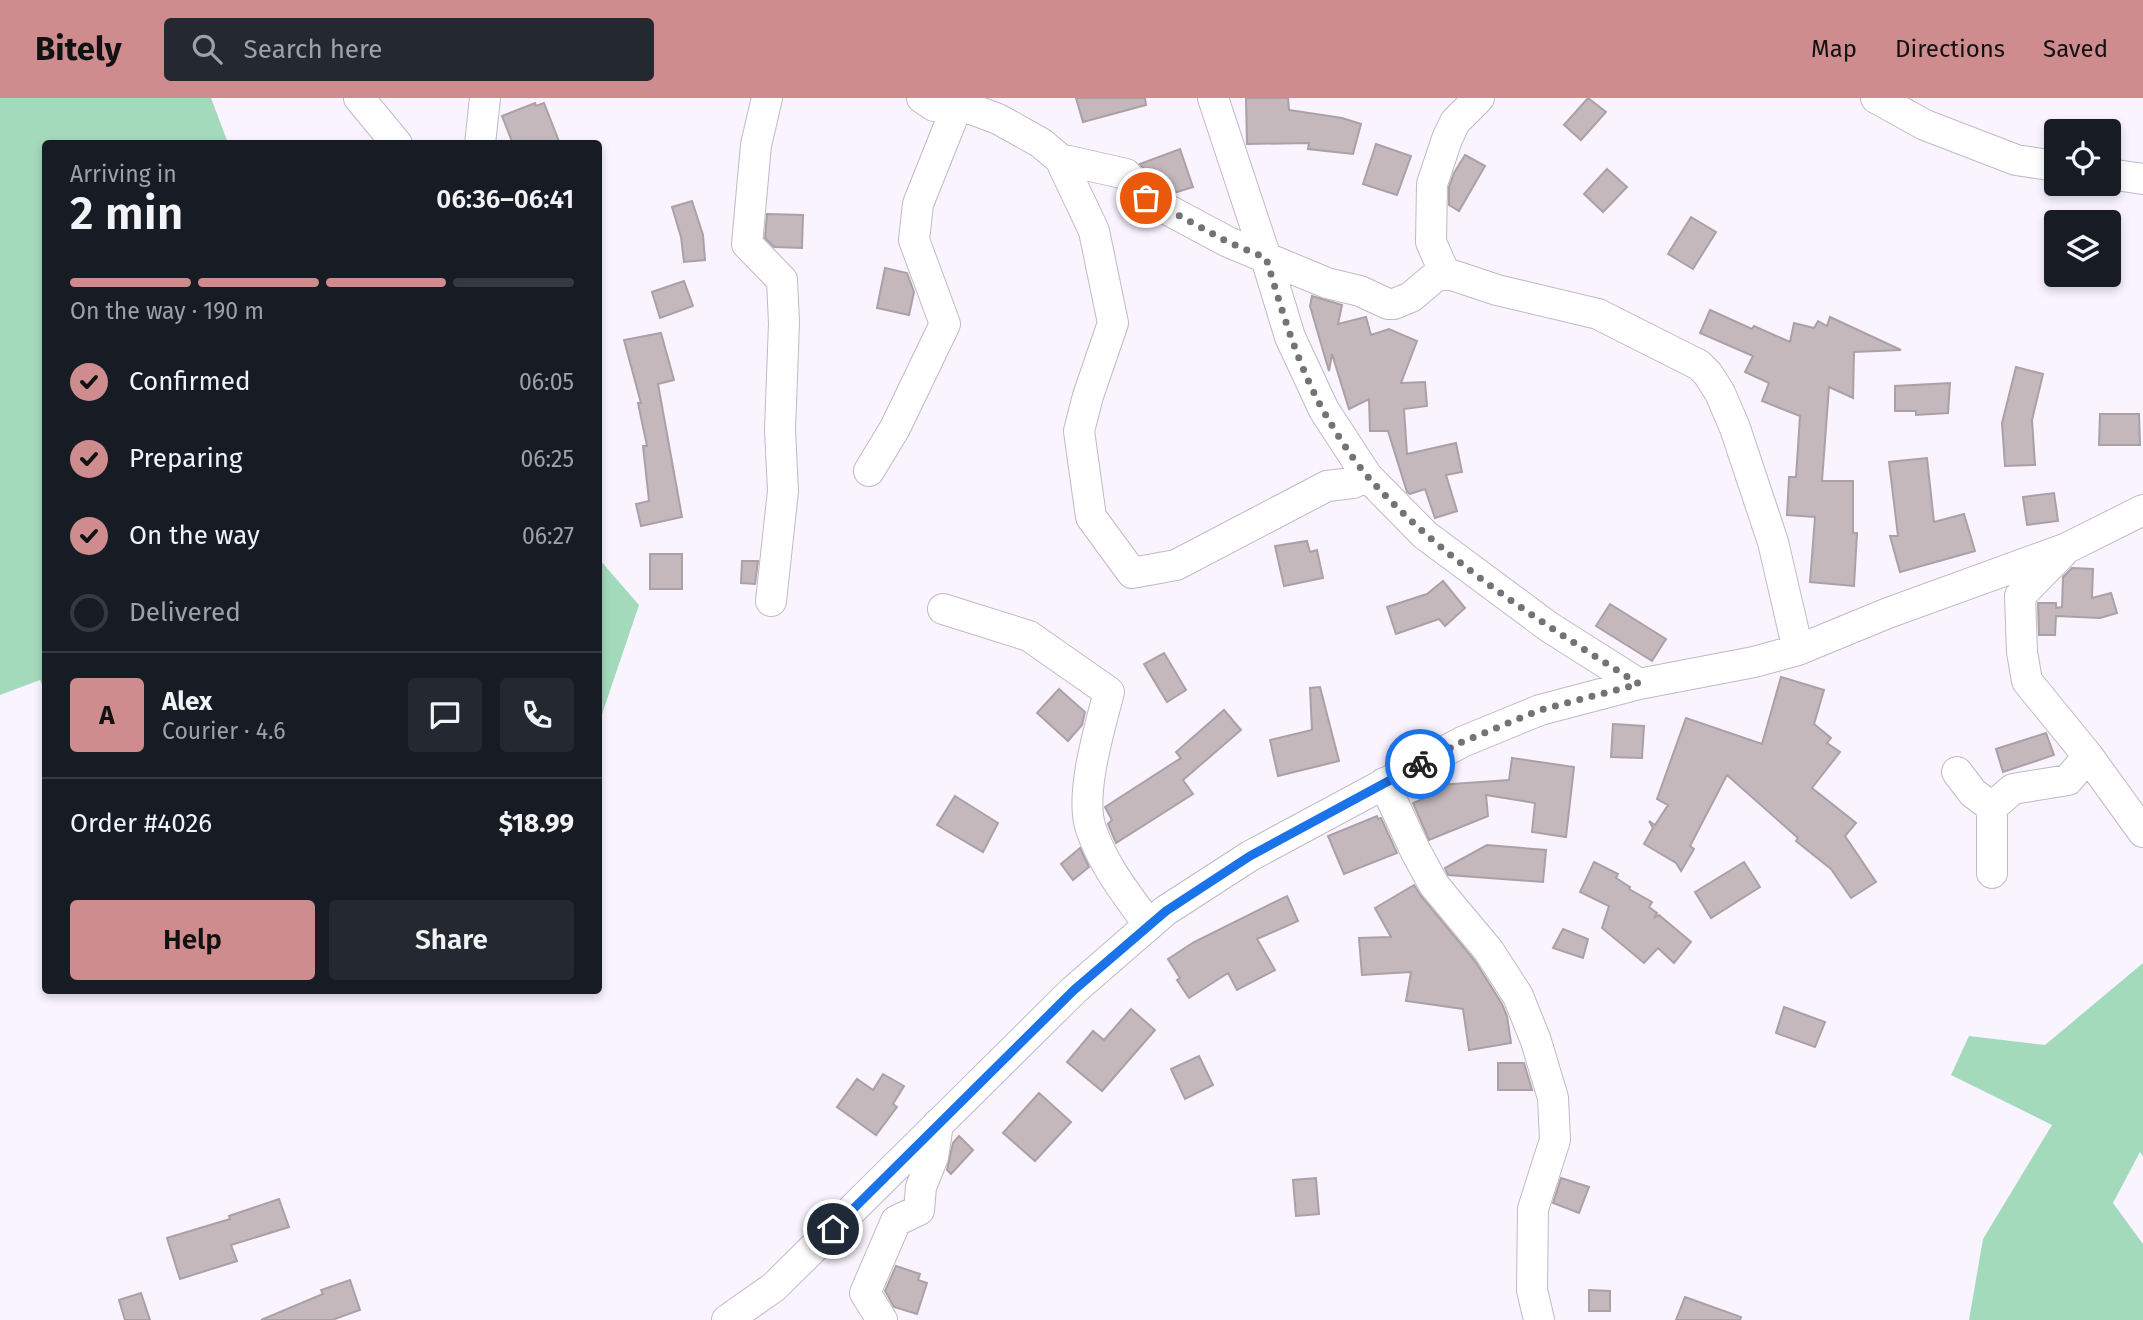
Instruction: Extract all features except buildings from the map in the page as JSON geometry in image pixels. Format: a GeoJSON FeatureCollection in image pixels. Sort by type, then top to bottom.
{"type":"FeatureCollection","features":[{"type":"Feature","properties":{"kind":"street"},"geometry":{"type":"LineString","coordinates":[[359,98],[394,140]]}},
{"type":"Feature","properties":{"kind":"street"},"geometry":{"type":"LineString","coordinates":[[480,140],[485,98]]}},
{"type":"Feature","properties":{"kind":"street"},"geometry":{"type":"LineString","coordinates":[[767,98],[756,145],[747,244],[782,281],[784,323],[780,430],[783,491],[771,601]]}},
{"type":"Feature","properties":{"kind":"street"},"geometry":{"type":"LineString","coordinates":[[922,98],[934,106],[958,104],[998,119],[1041,143],[1060,159],[1094,231],[1113,323],[1079,431],[1091,517],[1132,573],[1176,565],[1327,486],[1353,483],[1367,476]]}},
{"type":"Feature","properties":{"kind":"street"},"geometry":{"type":"LineString","coordinates":[[1213,98],[1290,337],[1324,411],[1367,476],[1425,535],[1549,627],[1639,684]]}},
{"type":"Feature","properties":{"kind":"street"},"geometry":{"type":"LineString","coordinates":[[1445,274],[1432,242],[1432,184],[1455,122],[1479,98]]}},
{"type":"Feature","properties":{"kind":"street"},"geometry":{"type":"LineString","coordinates":[[1876,98],[1925,125],[2016,160],[2044,164]]}},
{"type":"Feature","properties":{"kind":"street"},"geometry":{"type":"LineString","coordinates":[[869,471],[895,428],[946,324],[914,240],[918,204],[958,104]]}},
{"type":"Feature","properties":{"kind":"street"},"geometry":{"type":"LineString","coordinates":[[1060,159],[1126,174],[1146,198],[1228,242],[1388,304],[1411,297],[1437,275],[1445,274],[1497,290],[1598,314],[1699,365],[1709,374],[1720,393],[1735,428],[1773,542],[1798,650]]}},
{"type":"Feature","properties":{"kind":"street"},"geometry":{"type":"LineString","coordinates":[[2121,176],[2143,179]]}},
{"type":"Feature","properties":{"kind":"street"},"geometry":{"type":"LineString","coordinates":[[727,1320],[774,1287],[1074,990],[1166,911],[1250,856],[1462,742],[1540,710],[1639,684],[1754,662],[1798,650],[1888,613],[2067,548],[2143,510]]}},
{"type":"Feature","properties":{"kind":"street"},"geometry":{"type":"LineString","coordinates":[[2067,548],[2020,596],[2022,652],[2027,681],[2088,756],[2143,832]]}},
{"type":"Feature","properties":{"kind":"street"},"geometry":{"type":"LineString","coordinates":[[943,609],[1029,636],[1109,692],[1096,744],[1088,797],[1090,828],[1115,878],[1149,925]]}},
{"type":"Feature","properties":{"kind":"street"},"geometry":{"type":"LineString","coordinates":[[1992,807],[2014,789],[2068,780],[2088,756]]}},
{"type":"Feature","properties":{"kind":"street"},"geometry":{"type":"LineString","coordinates":[[1957,772],[1973,793],[1992,807]]}},
{"type":"Feature","properties":{"kind":"street"},"geometry":{"type":"LineString","coordinates":[[1384,783],[1434,885],[1489,951],[1518,996],[1536,1041],[1553,1098],[1555,1140],[1533,1209],[1532,1290],[1539,1320]]}},
{"type":"Feature","properties":{"kind":"street"},"geometry":{"type":"LineString","coordinates":[[1992,807],[1992,873]]}},
{"type":"Feature","properties":{"kind":"street"},"geometry":{"type":"LineString","coordinates":[[882,1320],[865,1293],[896,1221],[919,1210],[921,1187],[933,1157],[938,1124]]}},
{"type":"Feature","properties":{"kind":"green space"},"geometry":{"type":"Polygon","coordinates":[[[0,98],[211,98],[227,140],[42,140],[42,684],[40,680],[0,695],[0,98]]]}},
{"type":"Feature","properties":{"kind":"green space"},"geometry":{"type":"Polygon","coordinates":[[[602,562],[639,605],[602,714],[602,562]]]}},
{"type":"Feature","properties":{"kind":"green space"},"geometry":{"type":"Polygon","coordinates":[[[2143,963],[2143,1156],[2140,1152],[2113,1203],[2143,1244],[2143,1320],[1969,1320],[1983,1239],[2052,1125],[1951,1075],[1969,1036],[2045,1045],[2143,963]]]}},
{"type":"Feature","properties":{"kind":"way so far"},"geometry":{"type":"LineString","coordinates":[[1146,198],[1228,242],[1266,258],[1290,337],[1324,411],[1367,476],[1425,535],[1549,627],[1639,684],[1540,710],[1462,742],[1420,764]]}},
{"type":"Feature","properties":{"kind":"route"},"geometry":{"type":"LineString","coordinates":[[833,1229],[1074,990],[1166,911],[1250,856],[1420,764]]}}]}
